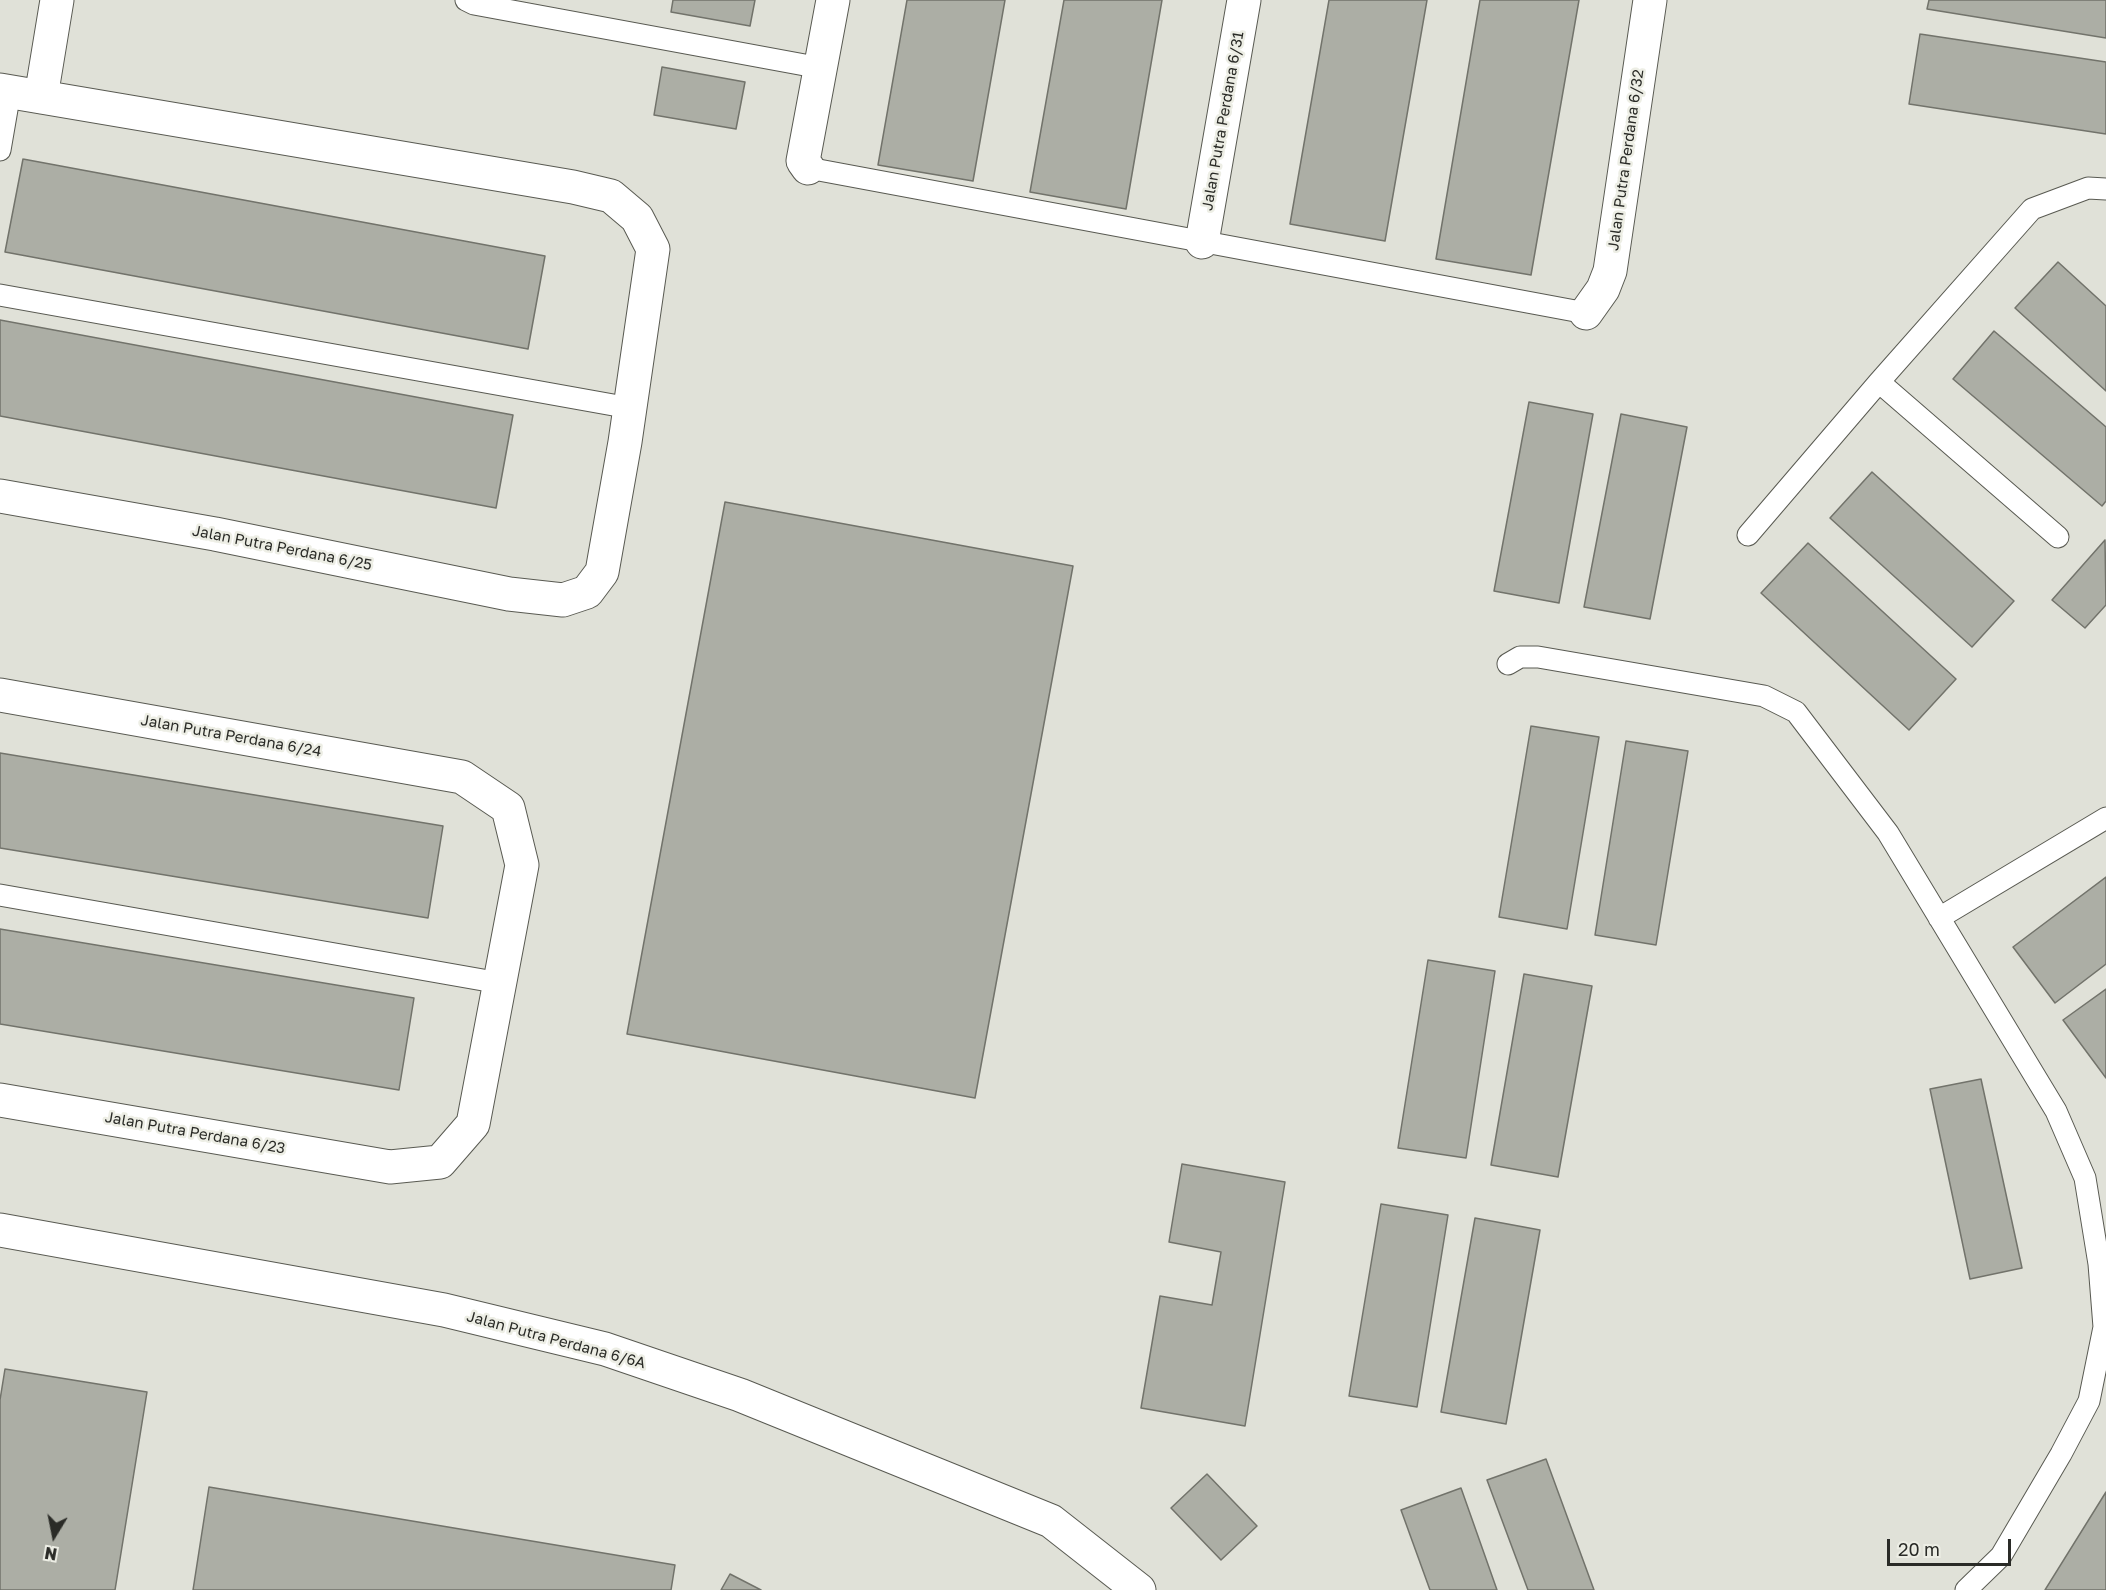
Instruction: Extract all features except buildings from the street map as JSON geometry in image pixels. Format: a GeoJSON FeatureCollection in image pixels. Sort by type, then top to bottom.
{"type":"FeatureCollection","features":[{"type":"Feature","properties":{"kind":"street"},"geometry":{"type":"LineString","coordinates":[[57,0],[17,93],[573,187],[611,196],[637,218],[653,249],[630,408]]}},
{"type":"Feature","properties":{"kind":"street"},"geometry":{"type":"LineString","coordinates":[[808,168],[803,161],[833,0]]}},
{"type":"Feature","properties":{"kind":"street","name":"Jalan Putra Perdana 6/31"},"geometry":{"type":"LineString","coordinates":[[1202,242],[1244,0]]}},
{"type":"Feature","properties":{"kind":"street","name":"Jalan Putra Perdana 6/32"},"geometry":{"type":"LineString","coordinates":[[1586,313],[1603,289],[1610,270],[1650,0]]}},
{"type":"Feature","properties":{"kind":"street","name":"Jalan Putra Perdana 6/25"},"geometry":{"type":"LineString","coordinates":[[0,496],[215,534],[509,594],[563,600],[587,592],[602,572],[630,408]]}},
{"type":"Feature","properties":{"kind":"street","name":"Jalan Putra Perdana 6/24"},"geometry":{"type":"LineString","coordinates":[[0,695],[462,777]]}},
{"type":"Feature","properties":{"kind":"street","name":"Jalan Putra Perdana 6/23"},"geometry":{"type":"LineString","coordinates":[[0,1100],[390,1167],[440,1162],[473,1124],[522,866],[508,808],[462,777]]}},
{"type":"Feature","properties":{"kind":"street","name":"Jalan Putra Perdana 6/6A"},"geometry":{"type":"LineString","coordinates":[[0,1230],[444,1310],[606,1349],[740,1395],[1051,1521],[1139,1590]]}},
{"type":"Feature","properties":{"kind":"lane"},"geometry":{"type":"LineString","coordinates":[[466,0],[474,4],[821,68]]}},
{"type":"Feature","properties":{"kind":"lane"},"geometry":{"type":"LineString","coordinates":[[0,150],[17,93]]}},
{"type":"Feature","properties":{"kind":"lane"},"geometry":{"type":"LineString","coordinates":[[808,168],[1586,313]]}},
{"type":"Feature","properties":{"kind":"lane"},"geometry":{"type":"LineString","coordinates":[[1748,535],[2032,209],[2088,188],[2106,189]]}},
{"type":"Feature","properties":{"kind":"lane"},"geometry":{"type":"LineString","coordinates":[[0,295],[630,408]]}},
{"type":"Feature","properties":{"kind":"lane"},"geometry":{"type":"LineString","coordinates":[[1879,382],[2058,537]]}},
{"type":"Feature","properties":{"kind":"lane"},"geometry":{"type":"LineString","coordinates":[[1508,664],[1520,657],[1538,657],[1764,696],[1796,712],[1888,833],[2056,1111],[2085,1178],[2099,1264],[2104,1327],[2089,1401],[2061,1454],[2001,1556],[1966,1590]]}},
{"type":"Feature","properties":{"kind":"lane"},"geometry":{"type":"LineString","coordinates":[[1939,918],[2106,818]]}},
{"type":"Feature","properties":{"kind":"lane"},"geometry":{"type":"LineString","coordinates":[[0,895],[500,982]]}}]}
